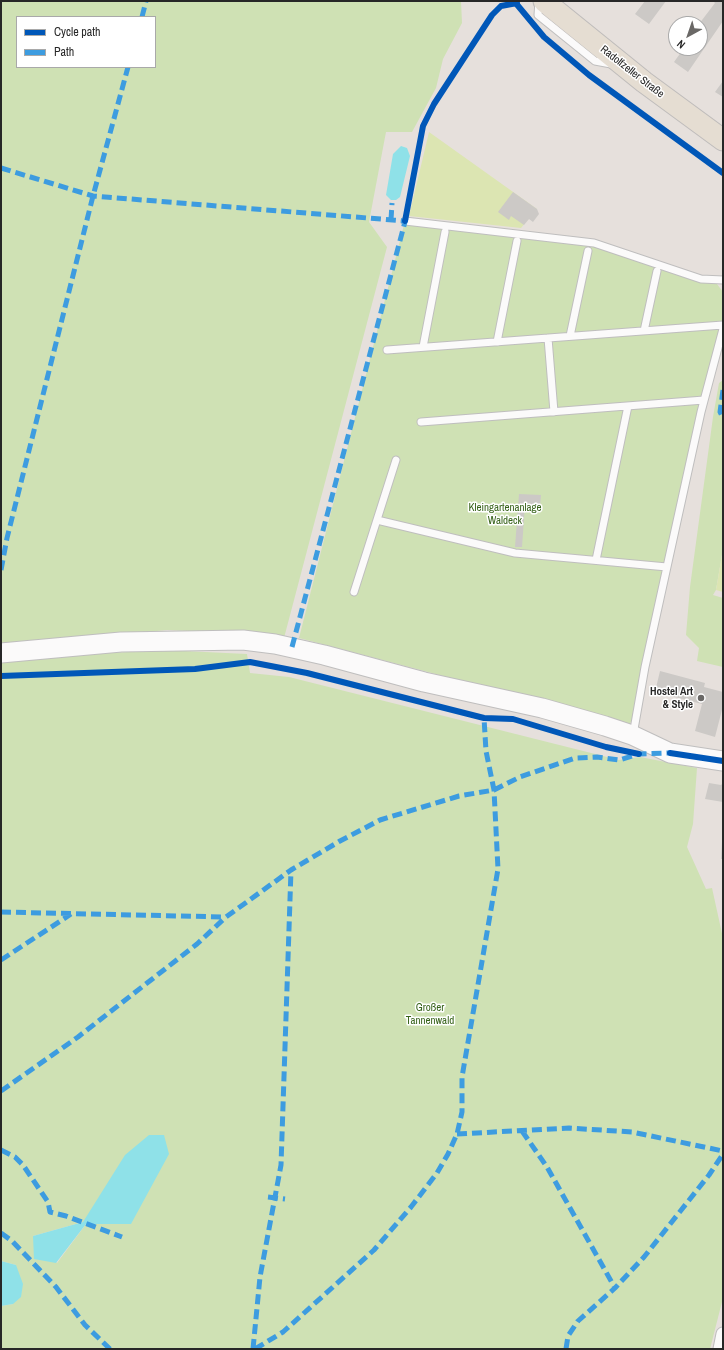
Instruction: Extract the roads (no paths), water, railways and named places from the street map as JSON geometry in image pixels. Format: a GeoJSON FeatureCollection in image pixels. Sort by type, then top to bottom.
{"type":"FeatureCollection","features":[{"type":"Feature","properties":{"kind":"main road","name":"Radolfzeller Straße"},"geometry":{"type":"LineString","coordinates":[[544,1],[623,65],[723,140]]}},
{"type":"Feature","properties":{"kind":"main road"},"geometry":{"type":"LineString","coordinates":[[1,653],[121,642],[243,640],[292,647],[424,682],[542,708],[632,735],[670,753],[723,761]]}},
{"type":"Feature","properties":{"kind":"street"},"geometry":{"type":"LineString","coordinates":[[720,1349],[723,1334]]}},
{"type":"Feature","properties":{"kind":"lane"},"geometry":{"type":"LineString","coordinates":[[539,1],[538,15],[595,61],[623,65]]}},
{"type":"Feature","properties":{"kind":"lane"},"geometry":{"type":"LineString","coordinates":[[405,221],[594,243],[701,279],[723,280]]}},
{"type":"Feature","properties":{"kind":"lane"},"geometry":{"type":"LineString","coordinates":[[423,347],[445,232]]}},
{"type":"Feature","properties":{"kind":"lane"},"geometry":{"type":"LineString","coordinates":[[497,342],[517,241]]}},
{"type":"Feature","properties":{"kind":"lane"},"geometry":{"type":"LineString","coordinates":[[570,336],[588,251]]}},
{"type":"Feature","properties":{"kind":"lane"},"geometry":{"type":"LineString","coordinates":[[644,331],[657,270]]}},
{"type":"Feature","properties":{"kind":"lane"},"geometry":{"type":"LineString","coordinates":[[387,350],[723,325]]}},
{"type":"Feature","properties":{"kind":"lane"},"geometry":{"type":"LineString","coordinates":[[632,735],[639,708],[645,667],[704,400],[723,329]]}},
{"type":"Feature","properties":{"kind":"lane"},"geometry":{"type":"LineString","coordinates":[[548,338],[554,412]]}},
{"type":"Feature","properties":{"kind":"lane"},"geometry":{"type":"LineString","coordinates":[[421,422],[704,400]]}},
{"type":"Feature","properties":{"kind":"lane"},"geometry":{"type":"LineString","coordinates":[[596,560],[628,406]]}},
{"type":"Feature","properties":{"kind":"lane"},"geometry":{"type":"LineString","coordinates":[[354,592],[396,460]]}},
{"type":"Feature","properties":{"kind":"lane"},"geometry":{"type":"LineString","coordinates":[[377,520],[515,553],[667,567]]}},
{"type":"Feature","properties":{"kind":"water"},"geometry":{"type":"Polygon","coordinates":[[[401,146],[407,148],[410,156],[400,197],[396,200],[391,200],[386,195],[393,154],[401,146]]]}},
{"type":"Feature","properties":{"kind":"water"},"geometry":{"type":"Polygon","coordinates":[[[149,1135],[164,1135],[169,1154],[131,1224],[86,1224],[56,1263],[34,1259],[33,1236],[83,1222],[125,1155],[149,1135]]]}},
{"type":"Feature","properties":{"kind":"water"},"geometry":{"type":"Polygon","coordinates":[[[1,1261],[16,1265],[23,1284],[21,1297],[13,1304],[1,1306],[1,1261]]]}},
{"type":"Feature","properties":{"kind":"place","name":"Hostel Art & Style"},"geometry":{"type":"Point","coordinates":[701,698]}},
{"type":"Feature","properties":{"kind":"park label","name":"Kleingartenanlage Waldeck"},"geometry":{"type":"Point","coordinates":[505,514]}},
{"type":"Feature","properties":{"kind":"park label","name":"Großer Tannenwald"},"geometry":{"type":"Point","coordinates":[430,1014]}}]}
